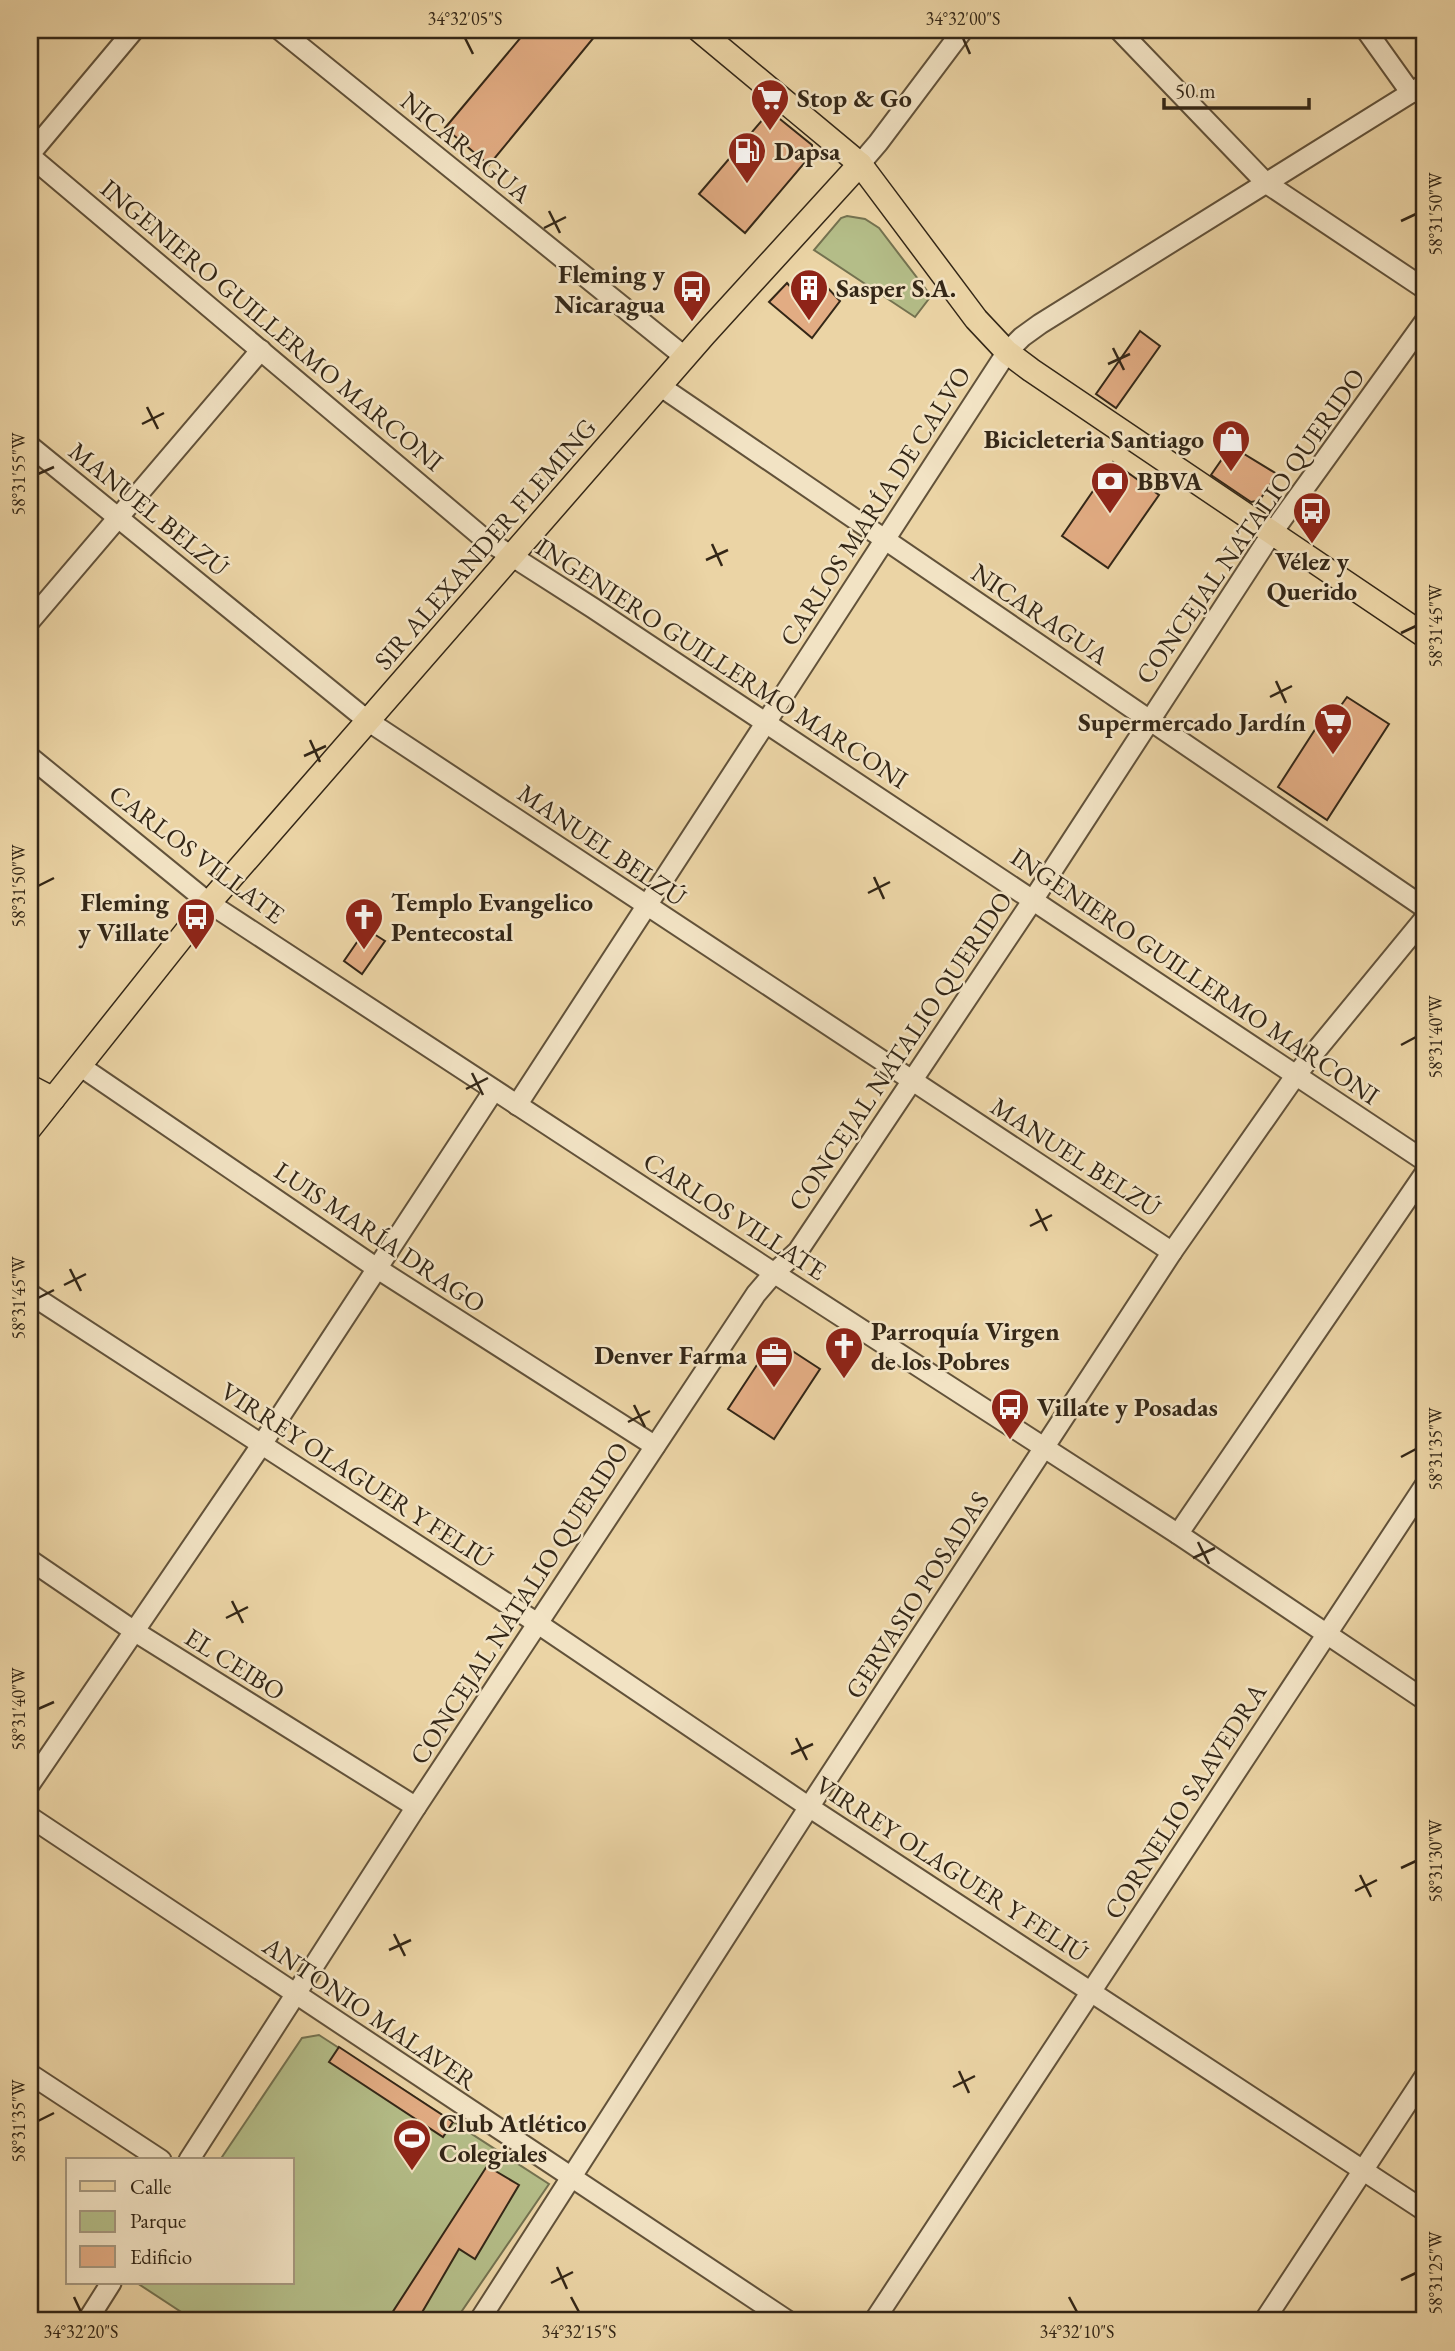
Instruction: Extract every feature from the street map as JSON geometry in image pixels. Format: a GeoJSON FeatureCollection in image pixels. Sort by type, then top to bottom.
{"type":"FeatureCollection","features":[{"type":"Feature","properties":{"kind":"main road"},"geometry":{"type":"LineString","coordinates":[[699,30],[860,164],[976,318],[1007,352],[1425,636]]}},
{"type":"Feature","properties":{"kind":"main road","name":"SIR ALEXANDER FLEMING"},"geometry":{"type":"LineString","coordinates":[[30,1128],[209,903],[660,386],[860,164]]}},
{"type":"Feature","properties":{"kind":"main road"},"geometry":{"type":"LineString","coordinates":[[30,1087],[53,1099]]}},
{"type":"Feature","properties":{"kind":"street"},"geometry":{"type":"LineString","coordinates":[[30,155],[134,30]]}},
{"type":"Feature","properties":{"kind":"street","name":"NICARAGUA"},"geometry":{"type":"LineString","coordinates":[[281,30],[685,358]]}},
{"type":"Feature","properties":{"kind":"street","name":"SIR ALEXANDER FLEMING"},"geometry":{"type":"LineString","coordinates":[[860,164],[963,30]]}},
{"type":"Feature","properties":{"kind":"street"},"geometry":{"type":"LineString","coordinates":[[1119,30],[1266,183],[1425,289]]}},
{"type":"Feature","properties":{"kind":"street"},"geometry":{"type":"LineString","coordinates":[[1366,30],[1418,89]]}},
{"type":"Feature","properties":{"kind":"street","name":"CARLOS MARÍA DE CALVO"},"geometry":{"type":"LineString","coordinates":[[517,1105],[1007,352],[1021,337],[1040,324],[1418,89]]}},
{"type":"Feature","properties":{"kind":"street","name":"INGENIERO GUILLERMO MARCONI"},"geometry":{"type":"LineString","coordinates":[[30,155],[482,537],[767,723],[1425,1161]]}},
{"type":"Feature","properties":{"kind":"street","name":"CONCEJAL NATALIO QUERIDO"},"geometry":{"type":"LineString","coordinates":[[190,2158],[416,1807],[756,1294],[798,1251],[1033,900],[1272,533],[1425,321]]}},
{"type":"Feature","properties":{"kind":"street"},"geometry":{"type":"LineString","coordinates":[[30,621],[261,351]]}},
{"type":"Feature","properties":{"kind":"street","name":"NICARAGUA"},"geometry":{"type":"LineString","coordinates":[[660,386],[1425,908]]}},
{"type":"Feature","properties":{"kind":"street","name":"MANUEL BELZÚ"},"geometry":{"type":"LineString","coordinates":[[30,446],[368,722],[1172,1252]]}},
{"type":"Feature","properties":{"kind":"street","name":"CARLOS VILLATE"},"geometry":{"type":"LineString","coordinates":[[30,757],[209,903],[1178,1534],[1425,1699]]}},
{"type":"Feature","properties":{"kind":"street","name":"GERVASIO POSADAS"},"geometry":{"type":"LineString","coordinates":[[479,2321],[809,1807],[1172,1252],[1296,1074],[1425,918]]}},
{"type":"Feature","properties":{"kind":"street","name":"LUIS MARÍA DRAGO"},"geometry":{"type":"LineString","coordinates":[[80,1066],[378,1269],[655,1446]]}},
{"type":"Feature","properties":{"kind":"street"},"geometry":{"type":"LineString","coordinates":[[30,1784],[262,1444],[494,1090]]}},
{"type":"Feature","properties":{"kind":"street"},"geometry":{"type":"LineString","coordinates":[[1178,1534],[1425,1173]]}},
{"type":"Feature","properties":{"kind":"street","name":"VIRREY OLAGUER Y FELIÚ"},"geometry":{"type":"LineString","coordinates":[[30,1294],[537,1623],[809,1807],[1425,2211]]}},
{"type":"Feature","properties":{"kind":"street","name":"CORNELIO SAAVEDRA"},"geometry":{"type":"LineString","coordinates":[[874,2321],[1425,1485]]}},
{"type":"Feature","properties":{"kind":"street","name":"EL CEIBO"},"geometry":{"type":"LineString","coordinates":[[30,1560],[134,1631],[416,1807]]}},
{"type":"Feature","properties":{"kind":"street","name":"ANTONIO MALAVER"},"geometry":{"type":"LineString","coordinates":[[30,1817],[788,2321]]}},
{"type":"Feature","properties":{"kind":"street"},"geometry":{"type":"LineString","coordinates":[[30,2074],[158,2158]]}},
{"type":"Feature","properties":{"kind":"street"},"geometry":{"type":"LineString","coordinates":[[1264,2321],[1425,2076]]}},
{"type":"Feature","properties":{"kind":"street"},"geometry":{"type":"LineString","coordinates":[[86,2321],[110,2284]]}},
{"type":"Feature","properties":{"kind":"green space"},"geometry":{"type":"Polygon","coordinates":[[[847,216],[865,219],[879,228],[931,296],[915,317],[814,250],[841,218],[847,216]]]}},
{"type":"Feature","properties":{"kind":"green space","name":"Club Atlético Colegiales"},"geometry":{"type":"Polygon","coordinates":[[[319,2035],[549,2184],[455,2321],[195,2321],[139,2284],[294,2284],[294,2158],[221,2158],[302,2038],[319,2035]]]}},
{"type":"Feature","properties":{"kind":"building"},"geometry":{"type":"Polygon","coordinates":[[[527,30],[600,30],[489,165],[445,128],[527,30]]]}},
{"type":"Feature","properties":{"kind":"building"},"geometry":{"type":"Polygon","coordinates":[[[770,111],[812,145],[812,154],[745,233],[699,194],[770,111]]]}},
{"type":"Feature","properties":{"kind":"building","name":"Sasper S.A."},"geometry":{"type":"Polygon","coordinates":[[[787,283],[808,307],[826,286],[840,301],[812,338],[769,302],[787,283]]]}},
{"type":"Feature","properties":{"kind":"building"},"geometry":{"type":"Polygon","coordinates":[[[1140,331],[1160,346],[1116,408],[1096,394],[1140,331]]]}},
{"type":"Feature","properties":{"kind":"building"},"geometry":{"type":"Polygon","coordinates":[[[1231,446],[1277,474],[1257,501],[1251,502],[1211,475],[1231,446]]]}},
{"type":"Feature","properties":{"kind":"building","name":"BBVA"},"geometry":{"type":"Polygon","coordinates":[[[1113,462],[1159,495],[1108,568],[1062,536],[1113,462]]]}},
{"type":"Feature","properties":{"kind":"building","name":"Supermercado Jardín"},"geometry":{"type":"Polygon","coordinates":[[[1347,697],[1389,724],[1327,820],[1278,787],[1325,714],[1332,718],[1347,697]]]}},
{"type":"Feature","properties":{"kind":"building","name":"Templo Evangelico Pentecostal"},"geometry":{"type":"Polygon","coordinates":[[[366,929],[385,941],[362,974],[344,961],[366,929]]]}},
{"type":"Feature","properties":{"kind":"building","name":"Denver Farma"},"geometry":{"type":"Polygon","coordinates":[[[774,1339],[820,1369],[774,1439],[728,1409],[774,1339]]]}},
{"type":"Feature","properties":{"kind":"building"},"geometry":{"type":"Polygon","coordinates":[[[339,2047],[453,2122],[443,2137],[329,2062],[339,2047]]]}},
{"type":"Feature","properties":{"kind":"building"},"geometry":{"type":"Polygon","coordinates":[[[487,2166],[519,2185],[475,2259],[459,2249],[417,2321],[406,2321],[392,2313],[487,2166]]]}},
{"type":"Feature","properties":{"kind":"place","name":"Stop & Go"},"geometry":{"type":"Point","coordinates":[770,132]}},
{"type":"Feature","properties":{"kind":"place","name":"Dapsa"},"geometry":{"type":"Point","coordinates":[747,185]}},
{"type":"Feature","properties":{"kind":"place","name":"Sasper S.A."},"geometry":{"type":"Point","coordinates":[809,322]}},
{"type":"Feature","properties":{"kind":"place","name":"Fleming y Nicaragua"},"geometry":{"type":"Point","coordinates":[692,323]}},
{"type":"Feature","properties":{"kind":"place","name":"Bicicleteria Santiago"},"geometry":{"type":"Point","coordinates":[1231,473]}},
{"type":"Feature","properties":{"kind":"place","name":"BBVA"},"geometry":{"type":"Point","coordinates":[1110,515]}},
{"type":"Feature","properties":{"kind":"place","name":"Vélez y Querido"},"geometry":{"type":"Point","coordinates":[1312,545]}},
{"type":"Feature","properties":{"kind":"place","name":"Supermercado Jardín"},"geometry":{"type":"Point","coordinates":[1333,756]}},
{"type":"Feature","properties":{"kind":"place","name":"Fleming y Villate"},"geometry":{"type":"Point","coordinates":[196,951]}},
{"type":"Feature","properties":{"kind":"place","name":"Templo Evangelico Pentecostal"},"geometry":{"type":"Point","coordinates":[364,951]}},
{"type":"Feature","properties":{"kind":"place","name":"Parroquía Virgen de los Pobres"},"geometry":{"type":"Point","coordinates":[844,1380]}},
{"type":"Feature","properties":{"kind":"place","name":"Denver Farma"},"geometry":{"type":"Point","coordinates":[774,1389]}},
{"type":"Feature","properties":{"kind":"place","name":"Villate y Posadas"},"geometry":{"type":"Point","coordinates":[1010,1441]}},
{"type":"Feature","properties":{"kind":"place","name":"Club Atlético Colegiales"},"geometry":{"type":"Point","coordinates":[412,2172]}}]}
